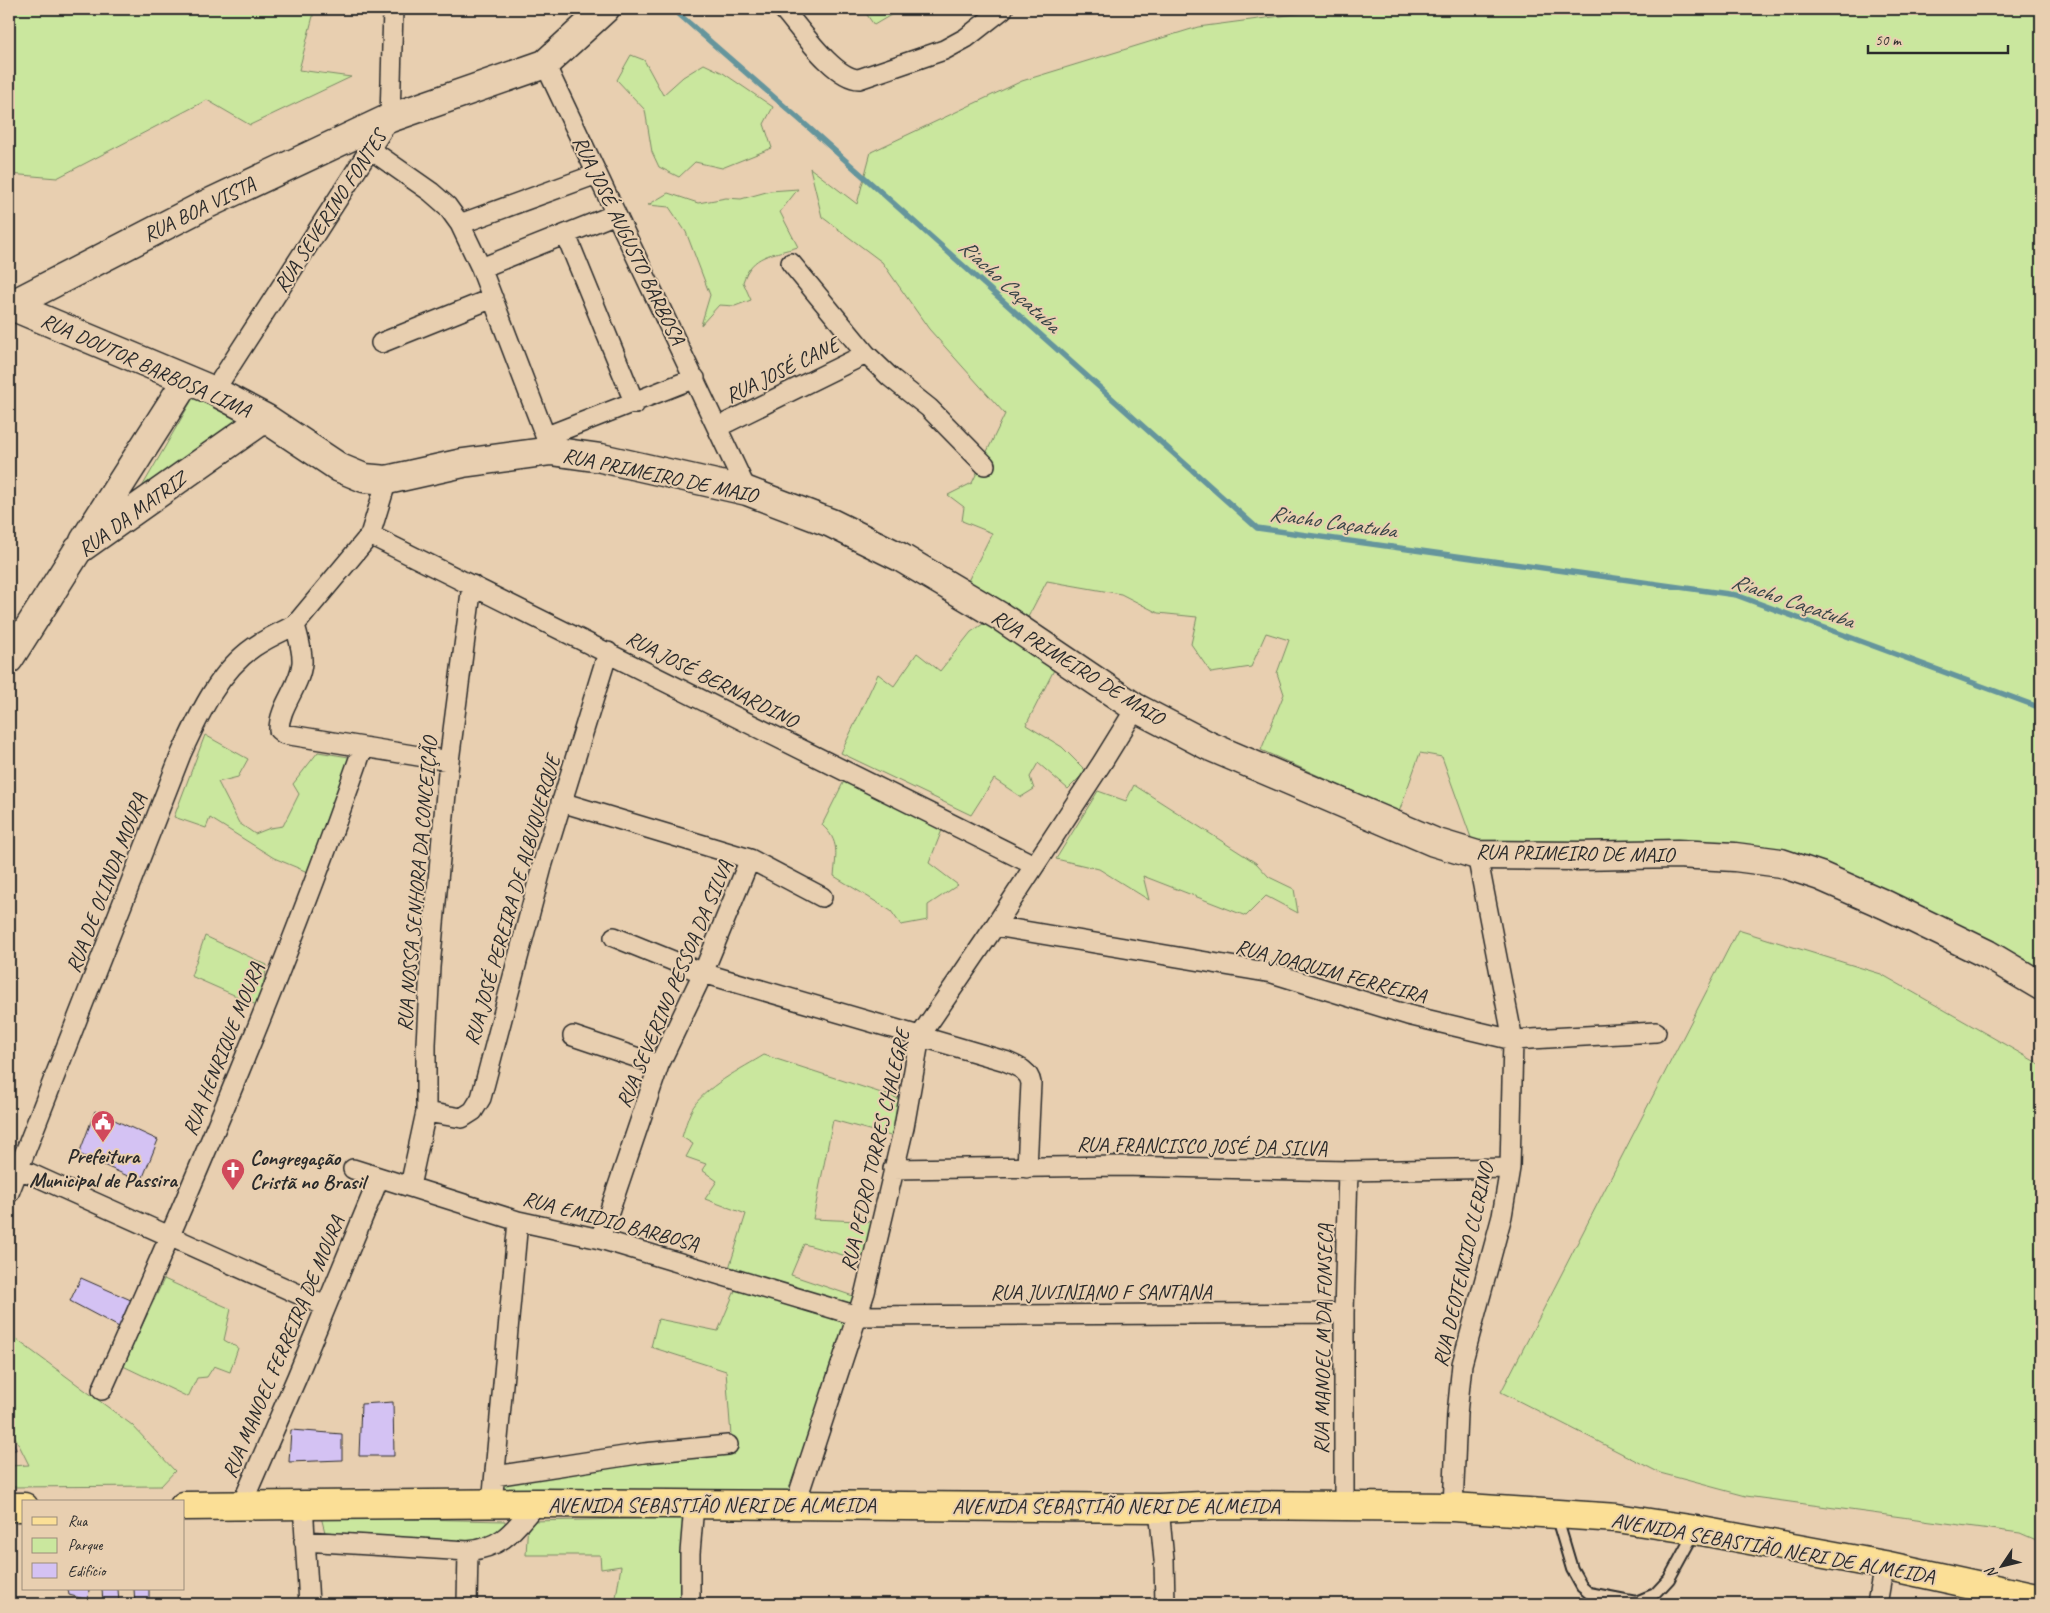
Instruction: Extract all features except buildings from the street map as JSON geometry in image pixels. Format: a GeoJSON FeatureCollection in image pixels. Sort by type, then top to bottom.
{"type":"FeatureCollection","features":[{"type":"Feature","properties":{"kind":"main road","name":"AVENIDA SEBASTIÃO NERI DE ALMEIDA"},"geometry":{"type":"LineString","coordinates":[[185,1506],[537,1503],[1159,1508],[1224,1505],[1453,1508],[1617,1518],[1696,1530],[1884,1565],[2041,1599]]}},
{"type":"Feature","properties":{"kind":"main road"},"geometry":{"type":"LineString","coordinates":[[9,1508],[22,1507]]}},
{"type":"Feature","properties":{"kind":"street"},"geometry":{"type":"LineString","coordinates":[[390,118],[393,9]]}},
{"type":"Feature","properties":{"kind":"street"},"geometry":{"type":"LineString","coordinates":[[783,9],[814,46],[845,76],[859,79],[944,50],[966,38],[1003,9]]}},
{"type":"Feature","properties":{"kind":"street"},"geometry":{"type":"LineString","coordinates":[[545,64],[598,15]]}},
{"type":"Feature","properties":{"kind":"street","name":"RUA SEVERINO FONTES"},"geometry":{"type":"LineString","coordinates":[[214,391],[390,118],[545,64]]}},
{"type":"Feature","properties":{"kind":"street","name":"RUA JOSÉ AUGUSTO BARBOSA"},"geometry":{"type":"LineString","coordinates":[[545,64],[747,491]]}},
{"type":"Feature","properties":{"kind":"street","name":"RUA BOA VISTA"},"geometry":{"type":"LineString","coordinates":[[9,306],[203,206],[390,118]]}},
{"type":"Feature","properties":{"kind":"street"},"geometry":{"type":"LineString","coordinates":[[370,150],[431,192],[447,206],[460,224],[481,268],[549,444],[695,378]]}},
{"type":"Feature","properties":{"kind":"street"},"geometry":{"type":"LineString","coordinates":[[460,224],[597,174]]}},
{"type":"Feature","properties":{"kind":"street"},"geometry":{"type":"LineString","coordinates":[[481,268],[616,214]]}},
{"type":"Feature","properties":{"kind":"street"},"geometry":{"type":"LineString","coordinates":[[566,235],[635,404]]}},
{"type":"Feature","properties":{"kind":"street"},"geometry":{"type":"LineString","coordinates":[[791,263],[866,354],[890,377],[929,408],[985,465]]}},
{"type":"Feature","properties":{"kind":"street"},"geometry":{"type":"LineString","coordinates":[[381,343],[493,298]]}},
{"type":"Feature","properties":{"kind":"street","name":"RUA DOUTOR BARBOSA LIMA"},"geometry":{"type":"LineString","coordinates":[[9,306],[214,391],[266,418],[352,474],[387,480]]}},
{"type":"Feature","properties":{"kind":"street","name":"RUA JOSÉ CANE"},"geometry":{"type":"LineString","coordinates":[[718,427],[866,354]]}},
{"type":"Feature","properties":{"kind":"street"},"geometry":{"type":"LineString","coordinates":[[78,550],[186,381]]}},
{"type":"Feature","properties":{"kind":"street","name":"RUA DA MATRIZ"},"geometry":{"type":"LineString","coordinates":[[9,660],[78,550],[266,418]]}},
{"type":"Feature","properties":{"kind":"street","name":"RUA PRIMEIRO DE MAIO"},"geometry":{"type":"LineString","coordinates":[[387,480],[549,444],[601,458],[747,491],[831,523],[900,557],[1001,617],[1136,708],[1209,746],[1434,842],[1477,855],[1579,856],[1677,854],[1735,856],[1781,863],[1820,876],[1895,910],[1987,954],[2041,986]]}},
{"type":"Feature","properties":{"kind":"street"},"geometry":{"type":"LineString","coordinates":[[387,480],[370,535],[295,625],[302,663],[300,675],[279,725],[279,730],[284,734],[449,761]]}},
{"type":"Feature","properties":{"kind":"street","name":"RUA JOSÉ BERNARDINO"},"geometry":{"type":"LineString","coordinates":[[370,535],[1034,865]]}},
{"type":"Feature","properties":{"kind":"street","name":"RUA NOSSA SENHORA DA CONCEIÇÃO"},"geometry":{"type":"LineString","coordinates":[[410,1186],[426,1112],[426,1044],[430,967],[449,761],[472,585]]}},
{"type":"Feature","properties":{"kind":"street","name":"RUA DE OLINDA MOURA"},"geometry":{"type":"LineString","coordinates":[[9,1193],[14,1166],[181,754],[196,722],[216,687],[234,666],[253,648],[295,625]]}},
{"type":"Feature","properties":{"kind":"street","name":"RUA JOSÉ PEREIRA DE ALBUQUERQUE"},"geometry":{"type":"LineString","coordinates":[[426,1112],[462,1118],[473,1111],[481,1098],[561,802],[608,652]]}},
{"type":"Feature","properties":{"kind":"street","name":"RUA PEDRO TORRES CHALEGRE"},"geometry":{"type":"LineString","coordinates":[[795,1505],[858,1316],[904,1127],[920,1036],[995,926],[1136,708]]}},
{"type":"Feature","properties":{"kind":"street","name":"RUA HENRIQUE MOURA"},"geometry":{"type":"LineString","coordinates":[[102,1390],[248,1052],[363,747]]}},
{"type":"Feature","properties":{"kind":"street"},"geometry":{"type":"LineString","coordinates":[[561,802],[750,859],[822,897]]}},
{"type":"Feature","properties":{"kind":"street","name":"RUA DEOTENCIO CLERINO"},"geometry":{"type":"LineString","coordinates":[[1453,1508],[1457,1414],[1462,1364],[1502,1216],[1510,1168],[1513,1040],[1477,855]]}},
{"type":"Feature","properties":{"kind":"street","name":"RUA SEVERINO PESSOA DA SILVA"},"geometry":{"type":"LineString","coordinates":[[600,1240],[659,1065],[703,973],[750,859]]}},
{"type":"Feature","properties":{"kind":"street","name":"RUA JOAQUIM FERREIRA"},"geometry":{"type":"LineString","coordinates":[[995,926],[1272,973],[1408,1015],[1513,1040],[1656,1032]]}},
{"type":"Feature","properties":{"kind":"street"},"geometry":{"type":"LineString","coordinates":[[614,937],[703,973],[1004,1061],[1028,1073],[1031,1083],[1027,1168]]}},
{"type":"Feature","properties":{"kind":"street"},"geometry":{"type":"LineString","coordinates":[[574,1036],[659,1065]]}},
{"type":"Feature","properties":{"kind":"street"},"geometry":{"type":"LineString","coordinates":[[14,1166],[326,1306]]}},
{"type":"Feature","properties":{"kind":"street","name":"RUA FRANCISCO JOSÉ DA SILVA"},"geometry":{"type":"LineString","coordinates":[[893,1169],[1121,1166],[1348,1170],[1510,1168]]}},
{"type":"Feature","properties":{"kind":"street","name":"RUA EMIDIO BARBOSA"},"geometry":{"type":"LineString","coordinates":[[353,1169],[518,1221],[600,1240],[858,1316]]}},
{"type":"Feature","properties":{"kind":"street","name":"RUA MANOEL M DA FONSECA"},"geometry":{"type":"LineString","coordinates":[[1344,1507],[1344,1313],[1348,1170]]}},
{"type":"Feature","properties":{"kind":"street","name":"RUA MANOEL FERREIRA DE MOURA"},"geometry":{"type":"LineString","coordinates":[[241,1506],[297,1377],[379,1178]]}},
{"type":"Feature","properties":{"kind":"street"},"geometry":{"type":"LineString","coordinates":[[492,1504],[518,1221]]}},
{"type":"Feature","properties":{"kind":"street","name":"RUA JUVINIANO F SANTANA"},"geometry":{"type":"LineString","coordinates":[[858,1316],[1344,1313]]}},
{"type":"Feature","properties":{"kind":"street"},"geometry":{"type":"LineString","coordinates":[[495,1476],[644,1453],[728,1445]]}},
{"type":"Feature","properties":{"kind":"street"},"geometry":{"type":"LineString","coordinates":[[304,1540],[468,1551],[485,1549],[498,1544],[537,1503]]}},
{"type":"Feature","properties":{"kind":"street"},"geometry":{"type":"LineString","coordinates":[[303,1504],[309,1604]]}},
{"type":"Feature","properties":{"kind":"street"},"geometry":{"type":"LineString","coordinates":[[690,1604],[690,1553],[694,1505]]}},
{"type":"Feature","properties":{"kind":"street"},"geometry":{"type":"LineString","coordinates":[[1159,1508],[1164,1560],[1165,1604]]}},
{"type":"Feature","properties":{"kind":"street"},"geometry":{"type":"LineString","coordinates":[[467,1604],[468,1551]]}},
{"type":"Feature","properties":{"kind":"street"},"geometry":{"type":"LineString","coordinates":[[1877,1604],[1884,1565]]}},
{"type":"Feature","properties":{"kind":"lane"},"geometry":{"type":"LineString","coordinates":[[1556,1514],[1572,1569],[1582,1587],[1588,1593],[1636,1602],[1655,1594],[1668,1579],[1696,1530]]}},
{"type":"Feature","properties":{"kind":"green space"},"geometry":{"type":"Polygon","coordinates":[[[9,9],[312,9],[313,16],[299,70],[351,77],[250,125],[207,100],[57,178],[9,174],[9,9]]]}},
{"type":"Feature","properties":{"kind":"green space"},"geometry":{"type":"Polygon","coordinates":[[[863,9],[901,9],[874,25],[863,9]]]}},
{"type":"Feature","properties":{"kind":"green space"},"geometry":{"type":"Polygon","coordinates":[[[1334,9],[2041,9],[2041,987],[1794,860],[1478,857],[1442,757],[1420,753],[1399,812],[1261,750],[1284,694],[1277,673],[1289,640],[1266,633],[1251,667],[1211,673],[1191,644],[1197,617],[1158,613],[1121,594],[1047,581],[1027,619],[967,583],[992,533],[962,521],[964,507],[948,495],[972,483],[1005,414],[929,329],[882,262],[822,217],[810,168],[857,204],[871,152],[1022,81],[1198,27],[1334,9]]]}},
{"type":"Feature","properties":{"kind":"green space"},"geometry":{"type":"Polygon","coordinates":[[[631,55],[644,60],[663,95],[683,77],[704,64],[723,73],[773,107],[764,124],[772,148],[722,168],[695,162],[679,177],[659,167],[652,152],[645,110],[617,80],[631,55]]]}},
{"type":"Feature","properties":{"kind":"green space"},"geometry":{"type":"Polygon","coordinates":[[[798,189],[780,212],[798,247],[772,254],[758,261],[747,273],[743,282],[751,300],[735,306],[719,305],[701,325],[710,295],[686,232],[669,207],[648,205],[668,193],[698,203],[726,198],[741,199],[770,191],[798,189]]]}},
{"type":"Feature","properties":{"kind":"green space"},"geometry":{"type":"Polygon","coordinates":[[[197,391],[248,416],[142,487],[197,391]]]}},
{"type":"Feature","properties":{"kind":"green space"},"geometry":{"type":"Polygon","coordinates":[[[986,622],[1055,668],[1026,725],[1062,747],[1086,771],[1068,789],[1038,763],[1030,777],[1034,789],[1021,797],[994,779],[971,815],[841,753],[878,674],[894,686],[917,653],[940,671],[971,632],[986,622]]]}},
{"type":"Feature","properties":{"kind":"green space"},"geometry":{"type":"Polygon","coordinates":[[[205,735],[248,759],[238,777],[218,782],[239,823],[255,834],[270,828],[283,826],[299,794],[293,784],[318,752],[355,758],[310,873],[274,858],[210,818],[206,828],[174,817],[205,735]]]}},
{"type":"Feature","properties":{"kind":"green space"},"geometry":{"type":"Polygon","coordinates":[[[844,781],[942,830],[929,863],[958,885],[928,905],[928,920],[901,925],[891,911],[834,876],[836,848],[832,837],[822,825],[844,781]]]}},
{"type":"Feature","properties":{"kind":"green space"},"geometry":{"type":"Polygon","coordinates":[[[1134,785],[1256,863],[1269,877],[1294,889],[1298,913],[1266,896],[1246,916],[1143,876],[1149,900],[1099,869],[1056,859],[1098,791],[1126,801],[1134,785]]]}},
{"type":"Feature","properties":{"kind":"green space"},"geometry":{"type":"Polygon","coordinates":[[[1738,930],[1881,974],[2041,1065],[2041,1542],[2020,1533],[1746,1496],[1660,1473],[1501,1392],[1738,930]]]}},
{"type":"Feature","properties":{"kind":"green space"},"geometry":{"type":"Polygon","coordinates":[[[205,936],[267,965],[259,1006],[191,976],[205,936]]]}},
{"type":"Feature","properties":{"kind":"green space"},"geometry":{"type":"Polygon","coordinates":[[[764,1055],[906,1101],[898,1138],[833,1120],[813,1219],[881,1222],[871,1263],[804,1244],[791,1275],[862,1299],[804,1503],[497,1501],[501,1472],[640,1443],[731,1436],[726,1371],[651,1347],[658,1319],[718,1331],[739,1281],[729,1268],[746,1214],[705,1199],[717,1181],[702,1170],[706,1164],[686,1157],[693,1144],[682,1137],[691,1111],[704,1094],[724,1079],[764,1055]]]}},
{"type":"Feature","properties":{"kind":"green space"},"geometry":{"type":"Polygon","coordinates":[[[164,1279],[231,1309],[224,1340],[238,1348],[230,1372],[214,1366],[207,1377],[197,1378],[188,1397],[123,1366],[164,1279]]]}},
{"type":"Feature","properties":{"kind":"green space"},"geometry":{"type":"Polygon","coordinates":[[[9,1334],[132,1425],[175,1471],[161,1486],[9,1487],[9,1466],[29,1465],[9,1425],[9,1334]]]}},
{"type":"Feature","properties":{"kind":"green space"},"geometry":{"type":"Polygon","coordinates":[[[321,1517],[505,1521],[505,1536],[466,1550],[326,1536],[321,1517]]]}},
{"type":"Feature","properties":{"kind":"green space"},"geometry":{"type":"Polygon","coordinates":[[[693,1518],[692,1604],[615,1604],[621,1566],[601,1569],[600,1555],[526,1555],[528,1521],[693,1518]]]}},
{"type":"Feature","properties":{"kind":"waterway","name":"Riacho Caçatuba"},"geometry":{"type":"LineString","coordinates":[[673,9],[807,126],[1257,528],[1736,595],[2041,708]]}},
{"type":"Feature","properties":{"kind":"place","name":"Prefeitura Municipal de Passira"},"geometry":{"type":"Point","coordinates":[103,1143]}},
{"type":"Feature","properties":{"kind":"place","name":"Congregação Cristã no Brasil"},"geometry":{"type":"Point","coordinates":[233,1191]}}]}
